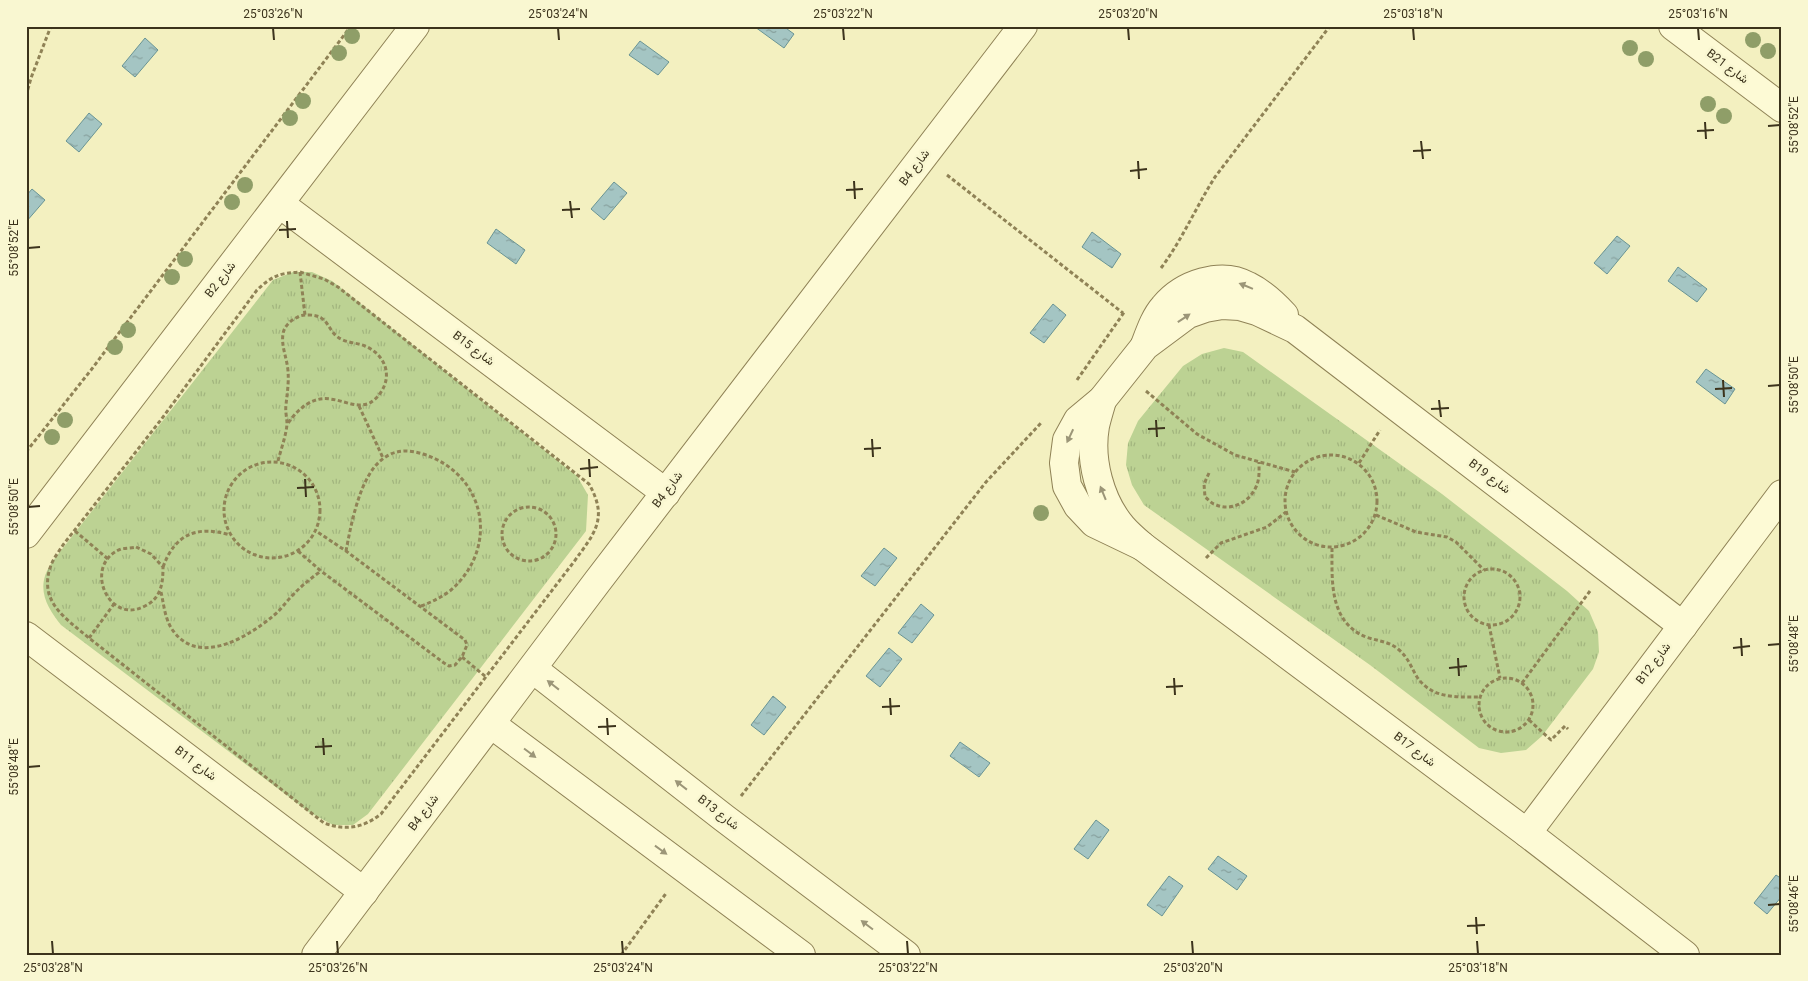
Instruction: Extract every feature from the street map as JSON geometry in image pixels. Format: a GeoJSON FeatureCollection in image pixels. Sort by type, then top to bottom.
{"type":"FeatureCollection","features":[{"type":"Feature","properties":{"kind":"street","name":"B2 شارع"},"geometry":{"type":"LineString","coordinates":[[26,534],[415,26]]}},
{"type":"Feature","properties":{"kind":"street","name":"B4 شارع"},"geometry":{"type":"LineString","coordinates":[[316,955],[1023,26]]}},
{"type":"Feature","properties":{"kind":"street","name":"B21 شارع"},"geometry":{"type":"LineString","coordinates":[[1673,26],[1782,108]]}},
{"type":"Feature","properties":{"kind":"street","name":"B15 شارع"},"geometry":{"type":"LineString","coordinates":[[280,204],[666,493]]}},
{"type":"Feature","properties":{"kind":"street","name":"B19 شارع"},"geometry":{"type":"LineString","coordinates":[[1102,400],[1145,346],[1188,314],[1222,305],[1240,306],[1257,311],[1295,329],[1683,626]]}},
{"type":"Feature","properties":{"kind":"street","name":"B17 شارع"},"geometry":{"type":"LineString","coordinates":[[1102,400],[1078,420],[1067,440],[1064,463],[1067,486],[1078,506],[1094,523],[1142,546],[1527,834],[1685,955]]}},
{"type":"Feature","properties":{"kind":"street","name":"B12 شارع"},"geometry":{"type":"LineString","coordinates":[[1527,834],[1782,494]]}},
{"type":"Feature","properties":{"kind":"street","name":"B11 شارع"},"geometry":{"type":"LineString","coordinates":[[26,636],[364,892]]}},
{"type":"Feature","properties":{"kind":"street","name":"B13 شارع"},"geometry":{"type":"LineString","coordinates":[[533,669],[724,818],[906,955]]}},
{"type":"Feature","properties":{"kind":"street"},"geometry":{"type":"LineString","coordinates":[[491,724],[801,955]]}},
{"type":"Feature","properties":{"kind":"path"},"geometry":{"type":"LineString","coordinates":[[26,96],[31,78],[52,26]]}},
{"type":"Feature","properties":{"kind":"path"},"geometry":{"type":"LineString","coordinates":[[26,452],[91,370],[351,26]]}},
{"type":"Feature","properties":{"kind":"path"},"geometry":{"type":"LineString","coordinates":[[1157,273],[1186,229],[1202,197],[1215,177],[1330,26]]}},
{"type":"Feature","properties":{"kind":"path"},"geometry":{"type":"LineString","coordinates":[[924,156],[1124,313]]}},
{"type":"Feature","properties":{"kind":"path"},"geometry":{"type":"LineString","coordinates":[[300,272],[305,315]]}},
{"type":"Feature","properties":{"kind":"path"},"geometry":{"type":"LineString","coordinates":[[300,272],[324,279],[338,287],[588,484],[596,498],[599,512],[596,528],[589,541],[381,814],[360,826],[347,828],[324,823],[89,638],[57,610],[50,599],[47,584],[51,564],[63,545],[160,421],[257,290],[266,281],[282,273],[300,272]]}},
{"type":"Feature","properties":{"kind":"path"},"geometry":{"type":"LineString","coordinates":[[1075,382],[1129,306]]}},
{"type":"Feature","properties":{"kind":"path"},"geometry":{"type":"LineString","coordinates":[[278,461],[287,425],[288,376],[283,332],[288,324],[298,316],[318,315],[324,318],[341,340],[364,346],[383,359],[386,367],[386,380],[382,391],[376,398],[359,406],[329,398],[316,400],[299,410],[287,425]]}},
{"type":"Feature","properties":{"kind":"path"},"geometry":{"type":"LineString","coordinates":[[1096,354],[1124,372],[1197,434],[1234,455],[1295,472]]}},
{"type":"Feature","properties":{"kind":"path"},"geometry":{"type":"LineString","coordinates":[[359,406],[383,458]]}},
{"type":"Feature","properties":{"kind":"path"},"geometry":{"type":"LineString","coordinates":[[1359,463],[1395,406]]}},
{"type":"Feature","properties":{"kind":"path"},"geometry":{"type":"LineString","coordinates":[[724,818],[986,482],[1046,418]]}},
{"type":"Feature","properties":{"kind":"path"},"geometry":{"type":"LineString","coordinates":[[346,552],[358,500],[368,476],[383,458],[398,451],[416,452],[450,466],[463,479],[473,494],[480,511],[478,546],[472,563],[463,578],[437,600],[421,607]]}},
{"type":"Feature","properties":{"kind":"path"},"geometry":{"type":"LineString","coordinates":[[1332,454],[1346,457],[1359,463],[1369,474],[1375,486],[1378,500],[1376,515],[1369,528],[1359,539],[1346,545],[1332,548],[1316,545],[1303,538],[1292,526],[1286,512],[1286,491],[1295,472],[1305,462],[1318,456],[1332,454]]}},
{"type":"Feature","properties":{"kind":"path"},"geometry":{"type":"LineString","coordinates":[[278,461],[295,466],[310,478],[318,494],[321,513],[316,531],[298,551],[280,558],[261,558],[243,549],[230,535],[223,514],[226,493],[238,474],[257,463],[278,461]]}},
{"type":"Feature","properties":{"kind":"path"},"geometry":{"type":"LineString","coordinates":[[1209,473],[1204,484],[1205,497],[1214,504],[1226,507],[1237,506],[1249,499],[1256,488],[1260,475],[1258,462]]}},
{"type":"Feature","properties":{"kind":"path"},"geometry":{"type":"LineString","coordinates":[[522,507],[529,507],[549,514],[554,524],[556,538],[551,551],[540,559],[534,560],[527,561],[515,557],[506,548],[502,535],[505,523],[512,513],[522,507]]}},
{"type":"Feature","properties":{"kind":"path"},"geometry":{"type":"LineString","coordinates":[[1190,582],[1208,556],[1221,543],[1267,527],[1286,512]]}},
{"type":"Feature","properties":{"kind":"path"},"geometry":{"type":"LineString","coordinates":[[1376,515],[1416,532],[1448,537],[1456,542],[1484,570]]}},
{"type":"Feature","properties":{"kind":"path"},"geometry":{"type":"LineString","coordinates":[[230,535],[206,530],[191,533],[178,541],[168,553],[163,567],[160,592],[168,623],[174,633],[187,644],[203,648],[222,646],[244,637],[274,616],[303,585],[321,572]]}},
{"type":"Feature","properties":{"kind":"path"},"geometry":{"type":"LineString","coordinates":[[75,531],[108,559]]}},
{"type":"Feature","properties":{"kind":"path"},"geometry":{"type":"LineString","coordinates":[[298,551],[321,572],[449,666],[454,665],[462,657],[468,645],[464,640],[316,531]]}},
{"type":"Feature","properties":{"kind":"path"},"geometry":{"type":"LineString","coordinates":[[160,592],[152,602],[140,609],[126,609],[114,604],[105,594],[101,583],[102,570],[108,559],[121,550],[136,548],[151,554],[163,567]]}},
{"type":"Feature","properties":{"kind":"path"},"geometry":{"type":"LineString","coordinates":[[1332,548],[1333,595],[1337,609],[1344,621],[1354,630],[1367,637],[1383,641],[1398,649],[1410,661],[1417,677],[1424,686],[1435,693],[1446,696],[1480,696]]}},
{"type":"Feature","properties":{"kind":"path"},"geometry":{"type":"LineString","coordinates":[[1522,683],[1607,568]]}},
{"type":"Feature","properties":{"kind":"path"},"geometry":{"type":"LineString","coordinates":[[1492,569],[1508,573],[1519,586],[1521,595],[1520,603],[1512,618],[1497,625],[1488,625],[1479,622],[1471,616],[1466,608],[1464,598],[1465,588],[1476,573],[1492,569]]}},
{"type":"Feature","properties":{"kind":"path"},"geometry":{"type":"LineString","coordinates":[[89,638],[114,604]]}},
{"type":"Feature","properties":{"kind":"path"},"geometry":{"type":"LineString","coordinates":[[1488,625],[1500,678]]}},
{"type":"Feature","properties":{"kind":"path"},"geometry":{"type":"LineString","coordinates":[[462,657],[486,677]]}},
{"type":"Feature","properties":{"kind":"path"},"geometry":{"type":"LineString","coordinates":[[1500,678],[1508,678],[1522,683],[1528,689],[1534,704],[1533,712],[1523,727],[1516,731],[1507,733],[1490,728],[1480,714],[1478,706],[1480,696],[1484,688],[1491,682],[1500,678]]}},
{"type":"Feature","properties":{"kind":"path"},"geometry":{"type":"LineString","coordinates":[[1529,720],[1552,740],[1565,726],[1589,752]]}},
{"type":"Feature","properties":{"kind":"path"},"geometry":{"type":"LineString","coordinates":[[621,955],[685,868]]}},
{"type":"Feature","properties":{"kind":"green space"},"geometry":{"type":"Polygon","coordinates":[[[293,272],[312,272],[332,281],[577,476],[588,495],[586,531],[368,814],[353,825],[333,825],[309,812],[61,625],[53,614],[43,590],[45,576],[52,562],[273,280],[293,272]]]}},
{"type":"Feature","properties":{"kind":"green space"},"geometry":{"type":"Polygon","coordinates":[[[1224,348],[1243,352],[1442,494],[1567,591],[1589,611],[1598,632],[1599,652],[1593,669],[1542,736],[1526,750],[1501,753],[1479,748],[1370,665],[1144,505],[1132,485],[1126,465],[1128,443],[1138,421],[1183,366],[1202,354],[1224,348]]]}},
{"type":"Feature","properties":{"kind":"water"},"geometry":{"type":"Polygon","coordinates":[[[783,26],[794,34],[784,48],[755,27],[783,26]]]}},
{"type":"Feature","properties":{"kind":"water"},"geometry":{"type":"Polygon","coordinates":[[[145,38],[158,50],[135,77],[122,66],[145,38]]]}},
{"type":"Feature","properties":{"kind":"water"},"geometry":{"type":"Polygon","coordinates":[[[640,41],[669,62],[658,75],[629,55],[640,41]]]}},
{"type":"Feature","properties":{"kind":"water"},"geometry":{"type":"Polygon","coordinates":[[[89,113],[102,124],[79,152],[66,141],[89,113]]]}},
{"type":"Feature","properties":{"kind":"water"},"geometry":{"type":"Polygon","coordinates":[[[614,182],[627,193],[604,220],[591,209],[614,182]]]}},
{"type":"Feature","properties":{"kind":"water"},"geometry":{"type":"Polygon","coordinates":[[[32,189],[45,200],[26,222],[26,196],[32,189]]]}},
{"type":"Feature","properties":{"kind":"water"},"geometry":{"type":"Polygon","coordinates":[[[496,229],[525,250],[516,264],[487,243],[496,229]]]}},
{"type":"Feature","properties":{"kind":"water"},"geometry":{"type":"Polygon","coordinates":[[[1092,232],[1121,254],[1112,268],[1082,247],[1092,232]]]}},
{"type":"Feature","properties":{"kind":"water"},"geometry":{"type":"Polygon","coordinates":[[[1617,236],[1630,246],[1607,274],[1594,263],[1617,236]]]}},
{"type":"Feature","properties":{"kind":"water"},"geometry":{"type":"Polygon","coordinates":[[[1678,267],[1707,289],[1697,302],[1668,281],[1678,267]]]}},
{"type":"Feature","properties":{"kind":"water"},"geometry":{"type":"Polygon","coordinates":[[[1053,304],[1066,315],[1044,343],[1030,333],[1053,304]]]}},
{"type":"Feature","properties":{"kind":"water"},"geometry":{"type":"Polygon","coordinates":[[[1706,369],[1735,389],[1725,404],[1696,382],[1706,369]]]}},
{"type":"Feature","properties":{"kind":"water"},"geometry":{"type":"Polygon","coordinates":[[[884,548],[897,558],[875,586],[861,576],[884,548]]]}},
{"type":"Feature","properties":{"kind":"water"},"geometry":{"type":"Polygon","coordinates":[[[921,604],[934,615],[912,643],[898,633],[921,604]]]}},
{"type":"Feature","properties":{"kind":"water"},"geometry":{"type":"Polygon","coordinates":[[[889,648],[902,659],[880,687],[866,676],[889,648]]]}},
{"type":"Feature","properties":{"kind":"water"},"geometry":{"type":"Polygon","coordinates":[[[773,696],[786,707],[764,735],[751,725],[773,696]]]}},
{"type":"Feature","properties":{"kind":"water"},"geometry":{"type":"Polygon","coordinates":[[[960,742],[990,763],[979,777],[950,756],[960,742]]]}},
{"type":"Feature","properties":{"kind":"water"},"geometry":{"type":"Polygon","coordinates":[[[1096,820],[1109,830],[1088,859],[1074,849],[1096,820]]]}},
{"type":"Feature","properties":{"kind":"water"},"geometry":{"type":"Polygon","coordinates":[[[1218,856],[1247,876],[1237,890],[1208,869],[1218,856]]]}},
{"type":"Feature","properties":{"kind":"water"},"geometry":{"type":"Polygon","coordinates":[[[1776,875],[1782,879],[1782,896],[1767,914],[1754,903],[1776,875]]]}},
{"type":"Feature","properties":{"kind":"water"},"geometry":{"type":"Polygon","coordinates":[[[1169,876],[1183,886],[1162,916],[1147,905],[1169,876]]]}}]}
